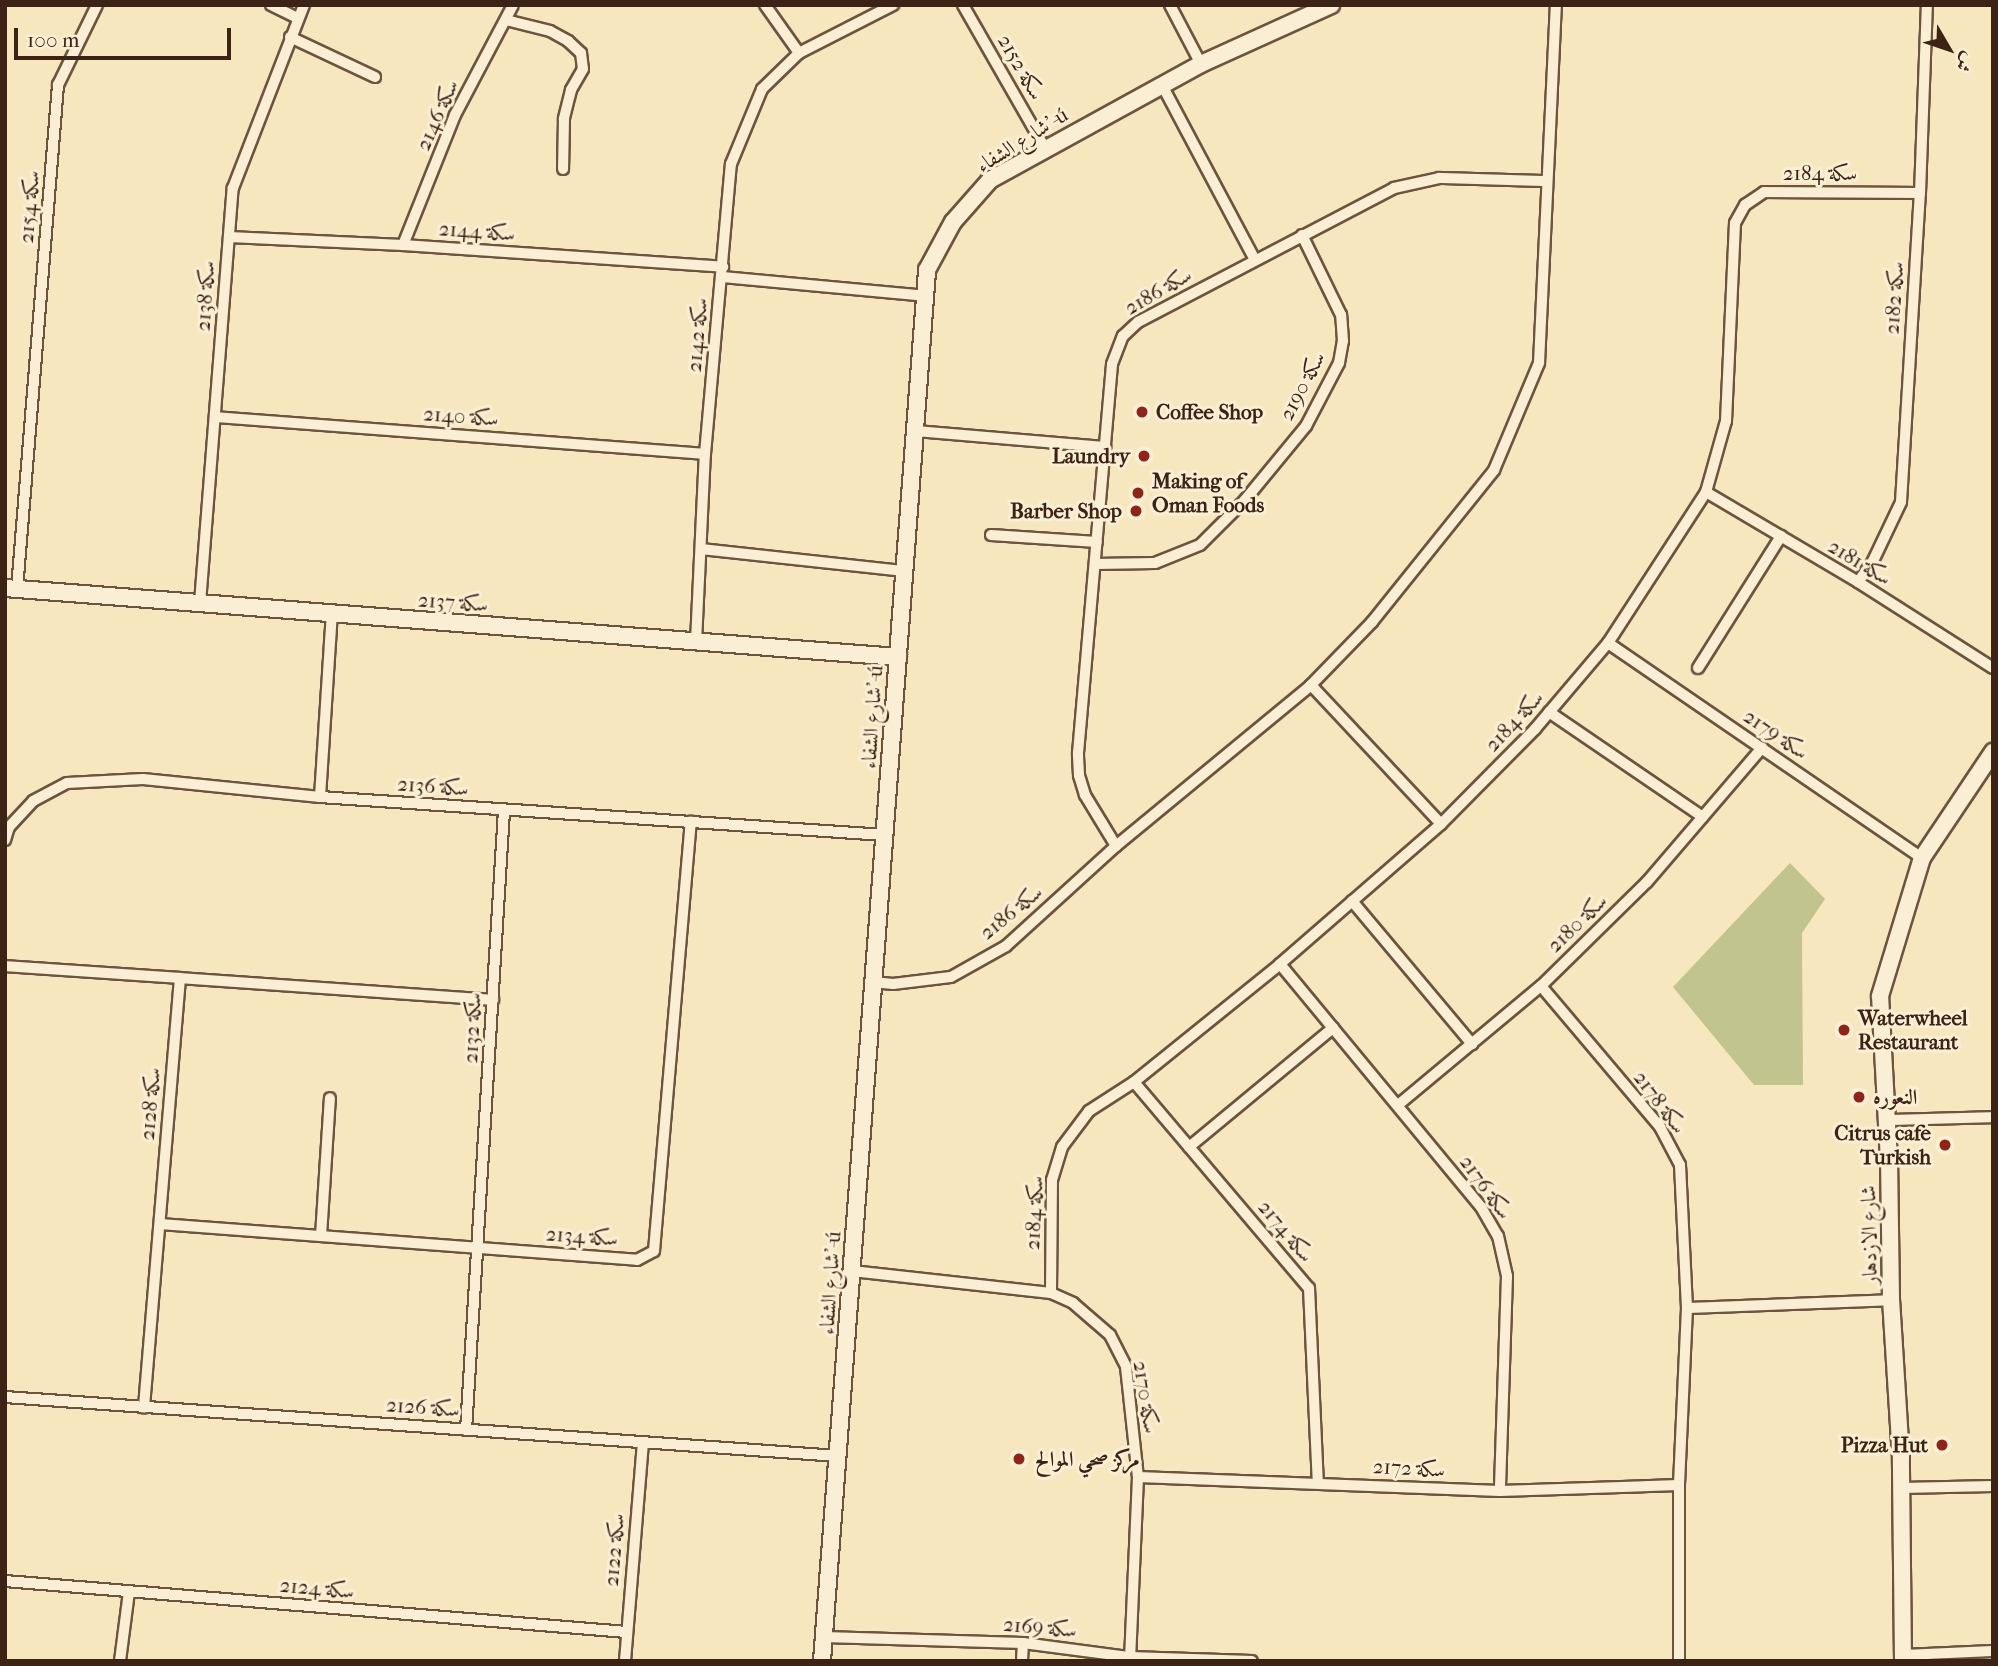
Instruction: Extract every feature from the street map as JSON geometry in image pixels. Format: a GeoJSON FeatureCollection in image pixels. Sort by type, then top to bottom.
{"type":"FeatureCollection","features":[{"type":"Feature","properties":{"kind":"street","name":"سكة 2154"},"geometry":{"type":"LineString","coordinates":[[11,589],[58,85],[97,5]]}},
{"type":"Feature","properties":{"kind":"street"},"geometry":{"type":"LineString","coordinates":[[271,5],[298,18]]}},
{"type":"Feature","properties":{"kind":"street","name":"سكة 2138"},"geometry":{"type":"LineString","coordinates":[[200,603],[233,188],[304,5]]}},
{"type":"Feature","properties":{"kind":"street","name":"سكة 2146"},"geometry":{"type":"LineString","coordinates":[[404,245],[455,115],[513,5]]}},
{"type":"Feature","properties":{"kind":"street"},"geometry":{"type":"LineString","coordinates":[[765,5],[799,53]]}},
{"type":"Feature","properties":{"kind":"street","name":"سكة 2142"},"geometry":{"type":"LineString","coordinates":[[696,642],[705,454],[735,154],[762,89],[799,53],[893,5]]}},
{"type":"Feature","properties":{"kind":"street","name":"سكة 2152"},"geometry":{"type":"LineString","coordinates":[[963,5],[1045,148]]}},
{"type":"Feature","properties":{"kind":"street"},"geometry":{"type":"LineString","coordinates":[[1170,5],[1201,64]]}},
{"type":"Feature","properties":{"kind":"street","name":"شارع الشفاء'-ú"},"geometry":{"type":"LineString","coordinates":[[822,1661],[927,270],[953,222],[990,180],[1201,64],[1331,5]]}},
{"type":"Feature","properties":{"kind":"street","name":"سكة 2186"},"geometry":{"type":"LineString","coordinates":[[873,982],[893,984],[951,977],[1006,946],[1116,846],[1311,685],[1372,622],[1494,470],[1539,363],[1556,5]]}},
{"type":"Feature","properties":{"kind":"street","name":"سكة 2182"},"geometry":{"type":"LineString","coordinates":[[1858,582],[1873,561],[1900,502],[1920,193],[1927,5]]}},
{"type":"Feature","properties":{"kind":"street"},"geometry":{"type":"LineString","coordinates":[[506,20],[550,31],[568,41],[580,53],[583,69],[571,90],[564,119],[563,169]]}},
{"type":"Feature","properties":{"kind":"street"},"geometry":{"type":"LineString","coordinates":[[290,37],[375,77]]}},
{"type":"Feature","properties":{"kind":"street"},"geometry":{"type":"LineString","coordinates":[[1162,85],[1255,260]]}},
{"type":"Feature","properties":{"kind":"street","name":"سكة 2186"},"geometry":{"type":"LineString","coordinates":[[1116,846],[1085,795],[1078,764],[1112,364],[1124,336],[1138,321],[1408,183],[1439,178],[1546,181]]}},
{"type":"Feature","properties":{"kind":"street","name":"سكة 2184"},"geometry":{"type":"LineString","coordinates":[[1051,1293],[1052,1180],[1062,1147],[1089,1111],[1134,1082],[1280,964],[1441,824],[1549,712],[1608,643],[1706,492],[1726,421],[1735,223],[1745,205],[1764,192],[1920,193]]}},
{"type":"Feature","properties":{"kind":"street","name":"سكة 2190"},"geometry":{"type":"LineString","coordinates":[[1095,564],[1155,564],[1200,545],[1245,500],[1306,426],[1339,363],[1343,341],[1341,315],[1303,235]]}},
{"type":"Feature","properties":{"kind":"street","name":"سكة 2144"},"geometry":{"type":"LineString","coordinates":[[229,237],[404,245],[722,272],[925,296]]}},
{"type":"Feature","properties":{"kind":"street","name":"سكة 2140"},"geometry":{"type":"LineString","coordinates":[[215,417],[705,454]]}},
{"type":"Feature","properties":{"kind":"street"},"geometry":{"type":"LineString","coordinates":[[915,431],[1105,447]]}},
{"type":"Feature","properties":{"kind":"street","name":"سكة 2181"},"geometry":{"type":"LineString","coordinates":[[1706,492],[1858,582],[1993,668]]}},
{"type":"Feature","properties":{"kind":"street"},"geometry":{"type":"LineString","coordinates":[[991,535],[1097,542]]}},
{"type":"Feature","properties":{"kind":"street"},"geometry":{"type":"LineString","coordinates":[[1698,668],[1781,536]]}},
{"type":"Feature","properties":{"kind":"street"},"geometry":{"type":"LineString","coordinates":[[701,549],[905,571]]}},
{"type":"Feature","properties":{"kind":"street","name":"سكة 2137"},"geometry":{"type":"LineString","coordinates":[[11,589],[898,657]]}},
{"type":"Feature","properties":{"kind":"street"},"geometry":{"type":"LineString","coordinates":[[320,797],[332,613]]}},
{"type":"Feature","properties":{"kind":"street","name":"سكة 2179"},"geometry":{"type":"LineString","coordinates":[[1608,643],[1922,858]]}},
{"type":"Feature","properties":{"kind":"street"},"geometry":{"type":"LineString","coordinates":[[1311,685],[1441,824]]}},
{"type":"Feature","properties":{"kind":"street"},"geometry":{"type":"LineString","coordinates":[[1549,712],[1703,817]]}},
{"type":"Feature","properties":{"kind":"street","name":"سكة 2180"},"geometry":{"type":"LineString","coordinates":[[1398,1105],[1541,986],[1647,882],[1762,748]]}},
{"type":"Feature","properties":{"kind":"street","name":"شارع الازدهار"},"geometry":{"type":"LineString","coordinates":[[1903,1658],[1901,1488],[1880,996],[1922,858],[1993,752]]}},
{"type":"Feature","properties":{"kind":"street","name":"سكة 2136"},"geometry":{"type":"LineString","coordinates":[[5,840],[9,827],[33,801],[67,783],[143,779],[320,797],[885,835]]}},
{"type":"Feature","properties":{"kind":"street","name":"سكة 2132"},"geometry":{"type":"LineString","coordinates":[[467,1430],[504,810]]}},
{"type":"Feature","properties":{"kind":"street","name":"سكة 2134"},"geometry":{"type":"LineString","coordinates":[[160,1224],[637,1260],[654,1251],[691,822]]}},
{"type":"Feature","properties":{"kind":"street"},"geometry":{"type":"LineString","coordinates":[[1352,901],[1472,1044]]}},
{"type":"Feature","properties":{"kind":"street","name":"سكة 2176"},"geometry":{"type":"LineString","coordinates":[[1280,964],[1481,1207],[1498,1236],[1507,1276],[1500,1491]]}},
{"type":"Feature","properties":{"kind":"street"},"geometry":{"type":"LineString","coordinates":[[5,966],[493,1000]]}},
{"type":"Feature","properties":{"kind":"street","name":"سكة 2128"},"geometry":{"type":"LineString","coordinates":[[144,1407],[180,978]]}},
{"type":"Feature","properties":{"kind":"street","name":"سكة 2178"},"geometry":{"type":"LineString","coordinates":[[1541,986],[1660,1127],[1680,1165],[1687,1308],[1679,1485],[1679,1661]]}},
{"type":"Feature","properties":{"kind":"street"},"geometry":{"type":"LineString","coordinates":[[1189,1147],[1334,1028]]}},
{"type":"Feature","properties":{"kind":"street","name":"سكة 2174"},"geometry":{"type":"LineString","coordinates":[[1134,1082],[1309,1288],[1318,1483]]}},
{"type":"Feature","properties":{"kind":"street"},"geometry":{"type":"LineString","coordinates":[[321,1236],[330,1098]]}},
{"type":"Feature","properties":{"kind":"street"},"geometry":{"type":"LineString","coordinates":[[1887,1121],[1993,1117]]}},
{"type":"Feature","properties":{"kind":"street","name":"سكة 2170"},"geometry":{"type":"LineString","coordinates":[[852,1271],[1051,1293],[1073,1303],[1111,1335],[1126,1367],[1138,1477],[1130,1657]]}},
{"type":"Feature","properties":{"kind":"street"},"geometry":{"type":"LineString","coordinates":[[1687,1308],[1891,1300]]}},
{"type":"Feature","properties":{"kind":"street","name":"سكة 2126"},"geometry":{"type":"LineString","coordinates":[[5,1397],[838,1456]]}},
{"type":"Feature","properties":{"kind":"street","name":"سكة 2122"},"geometry":{"type":"LineString","coordinates":[[625,1661],[643,1443]]}},
{"type":"Feature","properties":{"kind":"street","name":"سكة 2172"},"geometry":{"type":"LineString","coordinates":[[1138,1477],[1500,1491],[1679,1485]]}},
{"type":"Feature","properties":{"kind":"street"},"geometry":{"type":"LineString","coordinates":[[1901,1488],[1993,1486]]}},
{"type":"Feature","properties":{"kind":"street","name":"سكة 2124"},"geometry":{"type":"LineString","coordinates":[[5,1581],[626,1632]]}},
{"type":"Feature","properties":{"kind":"street"},"geometry":{"type":"LineString","coordinates":[[120,1661],[128,1592]]}},
{"type":"Feature","properties":{"kind":"street","name":"سكة 2169"},"geometry":{"type":"LineString","coordinates":[[824,1637],[1023,1643],[1130,1657],[1252,1661]]}},
{"type":"Feature","properties":{"kind":"street"},"geometry":{"type":"LineString","coordinates":[[1022,1661],[1023,1643]]}},
{"type":"Feature","properties":{"kind":"street"},"geometry":{"type":"LineString","coordinates":[[1903,1658],[1993,1651]]}},
{"type":"Feature","properties":{"kind":"green space"},"geometry":{"type":"Polygon","coordinates":[[[1790,863],[1825,899],[1802,933],[1803,1085],[1754,1085],[1673,987],[1790,863]]]}},
{"type":"Feature","properties":{"kind":"place","name":"Coffee Shop"},"geometry":{"type":"Point","coordinates":[1142,412]}},
{"type":"Feature","properties":{"kind":"place","name":"Laundry"},"geometry":{"type":"Point","coordinates":[1144,456]}},
{"type":"Feature","properties":{"kind":"place","name":"Making of Oman Foods"},"geometry":{"type":"Point","coordinates":[1138,493]}},
{"type":"Feature","properties":{"kind":"place","name":"Barber Shop"},"geometry":{"type":"Point","coordinates":[1136,511]}},
{"type":"Feature","properties":{"kind":"place","name":"Waterwheel Restaurant"},"geometry":{"type":"Point","coordinates":[1844,1030]}},
{"type":"Feature","properties":{"kind":"place","name":"النعوره"},"geometry":{"type":"Point","coordinates":[1859,1097]}},
{"type":"Feature","properties":{"kind":"place","name":"Citrus cafe Turkish"},"geometry":{"type":"Point","coordinates":[1945,1145]}},
{"type":"Feature","properties":{"kind":"place","name":"Pizza Hut"},"geometry":{"type":"Point","coordinates":[1942,1445]}},
{"type":"Feature","properties":{"kind":"place","name":"مركز صحي الموالح"},"geometry":{"type":"Point","coordinates":[1019,1459]}}]}
